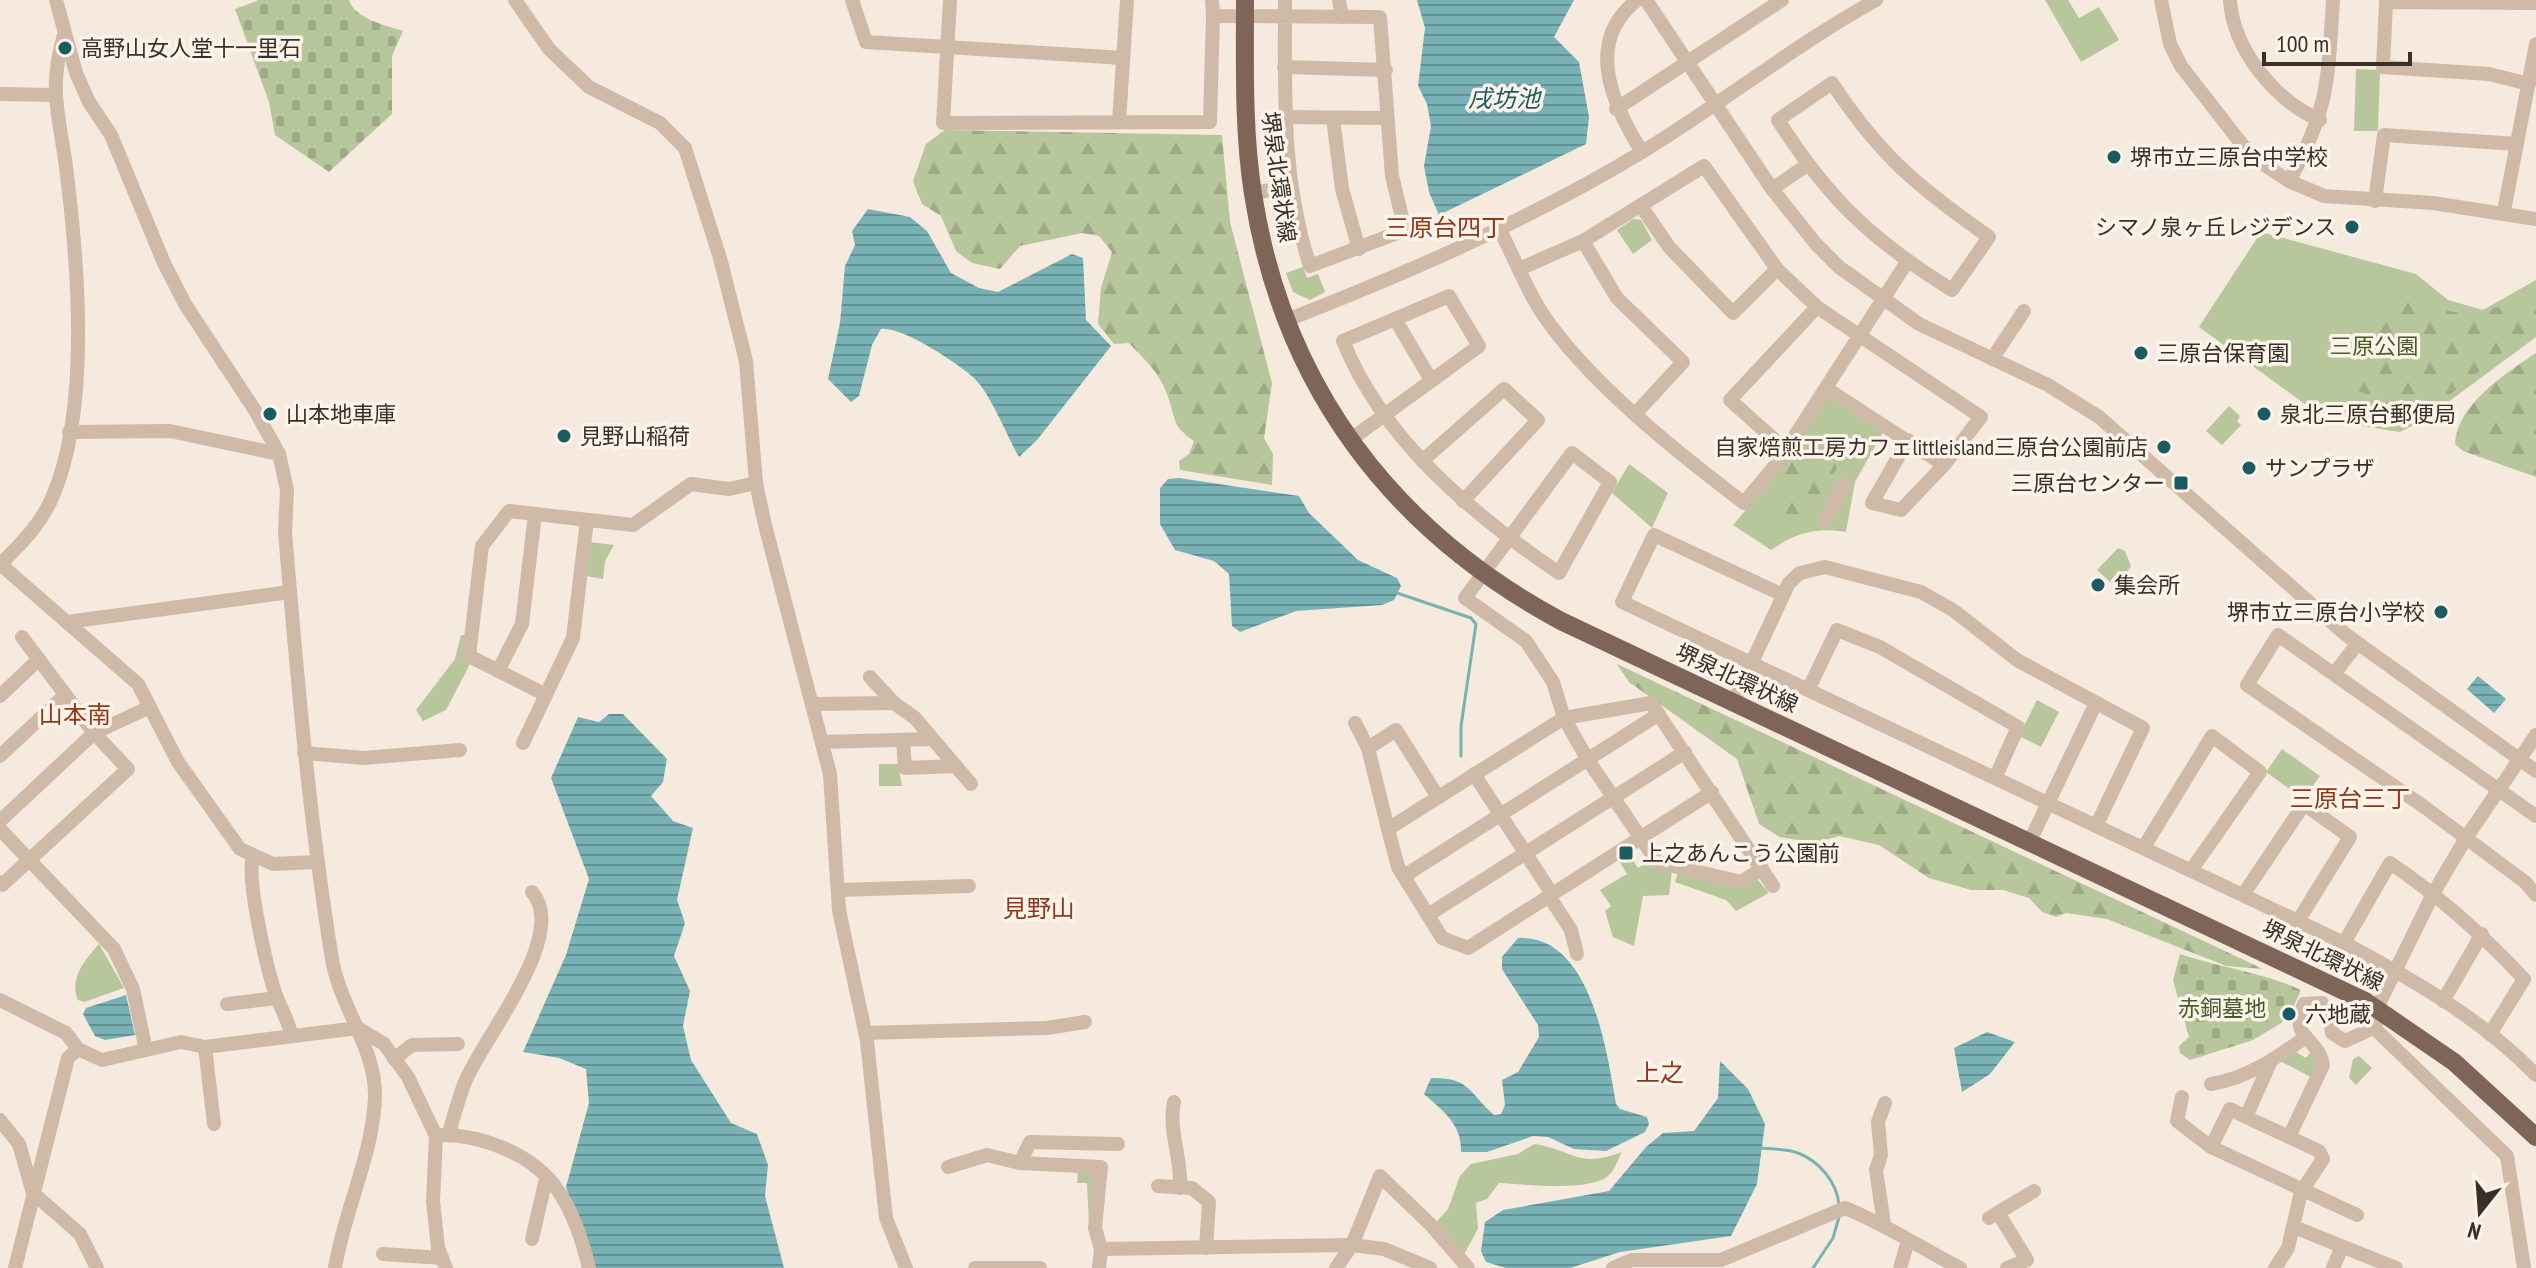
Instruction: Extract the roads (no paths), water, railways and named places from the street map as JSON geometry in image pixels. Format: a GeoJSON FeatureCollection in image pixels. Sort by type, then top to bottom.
{"type":"FeatureCollection","features":[{"type":"Feature","properties":{"kind":"main road","name":"堺泉北環状線"},"geometry":{"type":"LineString","coordinates":[[1245,9],[1245,116],[1253,193],[1270,271],[1287,320],[1317,385],[1350,440],[1409,512],[1483,574],[1561,621],[2030,841],[2378,1016],[2454,1062],[2536,1137]]}},
{"type":"Feature","properties":{"kind":"street"},"geometry":{"type":"LineString","coordinates":[[56,0],[64,34],[89,102],[111,135],[178,290],[256,412],[279,454],[287,490],[285,532],[304,753],[317,862],[333,964],[374,1073],[375,1100],[366,1152],[346,1211],[335,1268]]}},
{"type":"Feature","properties":{"kind":"street"},"geometry":{"type":"LineString","coordinates":[[515,0],[549,49],[589,87],[660,123],[685,148],[720,258],[746,361],[756,483],[830,774],[846,955],[865,1033],[886,1218],[906,1268]]}},
{"type":"Feature","properties":{"kind":"street"},"geometry":{"type":"LineString","coordinates":[[852,0],[866,42],[1123,58]]}},
{"type":"Feature","properties":{"kind":"street"},"geometry":{"type":"LineString","coordinates":[[950,0],[943,123],[1210,122],[1212,0]]}},
{"type":"Feature","properties":{"kind":"street"},"geometry":{"type":"LineString","coordinates":[[1119,122],[1127,0]]}},
{"type":"Feature","properties":{"kind":"street"},"geometry":{"type":"LineString","coordinates":[[1213,16],[1245,9],[1285,19],[1380,17],[1392,176],[1405,230],[1310,266],[1289,187],[1284,117],[1284,67],[1285,19],[1285,0]]}},
{"type":"Feature","properties":{"kind":"street"},"geometry":{"type":"LineString","coordinates":[[1339,0],[1342,17]]}},
{"type":"Feature","properties":{"kind":"street"},"geometry":{"type":"LineString","coordinates":[[1637,0],[1617,18],[1607,41],[1616,109],[1642,152]]}},
{"type":"Feature","properties":{"kind":"street"},"geometry":{"type":"LineString","coordinates":[[1646,0],[1772,189],[1816,244],[1883,300],[1919,324],[2048,385],[2113,428],[2357,644],[2536,771]]}},
{"type":"Feature","properties":{"kind":"street"},"geometry":{"type":"LineString","coordinates":[[1616,109],[1782,0]]}},
{"type":"Feature","properties":{"kind":"street"},"geometry":{"type":"LineString","coordinates":[[1287,320],[1500,230],[1642,152],[1876,0]]}},
{"type":"Feature","properties":{"kind":"street"},"geometry":{"type":"LineString","coordinates":[[2161,0],[2170,44],[2181,66],[2251,156],[2289,181],[2324,196],[2433,203],[2504,211],[2536,219]]}},
{"type":"Feature","properties":{"kind":"street"},"geometry":{"type":"LineString","coordinates":[[2240,0],[2228,0],[2235,25],[2254,64],[2275,89],[2305,114],[2320,120]]}},
{"type":"Feature","properties":{"kind":"street"},"geometry":{"type":"LineString","coordinates":[[2289,181],[2320,120],[2329,73],[2333,0]]}},
{"type":"Feature","properties":{"kind":"street"},"geometry":{"type":"LineString","coordinates":[[2529,84],[2489,74],[2383,67],[2386,2],[2536,3]]}},
{"type":"Feature","properties":{"kind":"street"},"geometry":{"type":"LineString","coordinates":[[64,34],[53,95],[71,214],[79,356],[69,432],[52,499],[39,524],[0,565],[138,684],[178,762],[240,849],[273,864],[317,862]]}},
{"type":"Feature","properties":{"kind":"street"},"geometry":{"type":"LineString","coordinates":[[2504,211],[2536,44]]}},
{"type":"Feature","properties":{"kind":"street"},"geometry":{"type":"LineString","coordinates":[[1284,67],[1386,70]]}},
{"type":"Feature","properties":{"kind":"street"},"geometry":{"type":"LineString","coordinates":[[1832,83],[1876,145],[1911,181],[1989,237],[1952,290],[1907,262],[1862,227],[1807,165],[1778,120],[1832,83]]}},
{"type":"Feature","properties":{"kind":"street"},"geometry":{"type":"LineString","coordinates":[[0,94],[53,95]]}},
{"type":"Feature","properties":{"kind":"street"},"geometry":{"type":"LineString","coordinates":[[1284,117],[1386,118]]}},
{"type":"Feature","properties":{"kind":"street"},"geometry":{"type":"LineString","coordinates":[[1333,118],[1342,189],[1359,249]]}},
{"type":"Feature","properties":{"kind":"street"},"geometry":{"type":"LineString","coordinates":[[2375,201],[2384,135],[2517,144]]}},
{"type":"Feature","properties":{"kind":"street"},"geometry":{"type":"LineString","coordinates":[[1772,189],[1807,165]]}},
{"type":"Feature","properties":{"kind":"street"},"geometry":{"type":"LineString","coordinates":[[1519,269],[1583,241],[1704,166],[1777,269],[1817,307],[1981,417],[1944,465],[1901,510],[1872,503],[1908,440]]}},
{"type":"Feature","properties":{"kind":"street"},"geometry":{"type":"LineString","coordinates":[[1253,193],[1289,187]]}},
{"type":"Feature","properties":{"kind":"street"},"geometry":{"type":"LineString","coordinates":[[1641,206],[1669,247],[1733,313],[1777,269]]}},
{"type":"Feature","properties":{"kind":"street"},"geometry":{"type":"LineString","coordinates":[[1500,230],[1541,311],[1567,345],[1678,454],[1744,503],[1786,450],[1907,262]]}},
{"type":"Feature","properties":{"kind":"street"},"geometry":{"type":"LineString","coordinates":[[1583,241],[1617,298],[1683,362],[1636,413]]}},
{"type":"Feature","properties":{"kind":"street"},"geometry":{"type":"LineString","coordinates":[[1350,440],[1386,414],[1431,380],[1479,346],[1449,296],[1343,341],[1386,414],[1422,461],[1463,501],[1508,538],[1559,573],[1610,482],[1572,453],[1508,538],[1465,598],[1526,641],[1553,682],[1564,718],[1588,760],[1657,862],[1741,882],[1762,869]]}},
{"type":"Feature","properties":{"kind":"street"},"geometry":{"type":"LineString","coordinates":[[1786,450],[1730,400],[1817,307]]}},
{"type":"Feature","properties":{"kind":"street"},"geometry":{"type":"LineString","coordinates":[[1992,359],[2024,311]]}},
{"type":"Feature","properties":{"kind":"street"},"geometry":{"type":"LineString","coordinates":[[1395,319],[1431,380]]}},
{"type":"Feature","properties":{"kind":"street"},"geometry":{"type":"LineString","coordinates":[[1826,388],[1944,465]]}},
{"type":"Feature","properties":{"kind":"street"},"geometry":{"type":"LineString","coordinates":[[1422,461],[1504,389],[1538,420],[1463,501]]}},
{"type":"Feature","properties":{"kind":"street"},"geometry":{"type":"LineString","coordinates":[[69,432],[170,431],[279,454]]}},
{"type":"Feature","properties":{"kind":"street"},"geometry":{"type":"LineString","coordinates":[[546,695],[469,656],[482,546],[509,511],[633,525],[691,484],[729,489],[756,483]]}},
{"type":"Feature","properties":{"kind":"street"},"geometry":{"type":"LineString","coordinates":[[1825,521],[1844,484]]}},
{"type":"Feature","properties":{"kind":"street"},"geometry":{"type":"LineString","coordinates":[[498,671],[522,624],[535,514]]}},
{"type":"Feature","properties":{"kind":"street"},"geometry":{"type":"LineString","coordinates":[[523,743],[573,638],[587,520]]}},
{"type":"Feature","properties":{"kind":"street"},"geometry":{"type":"LineString","coordinates":[[1783,595],[1654,535],[1622,602],[2344,943],[2443,1001],[2535,1071]]}},
{"type":"Feature","properties":{"kind":"street"},"geometry":{"type":"LineString","coordinates":[[1733,703],[1783,595],[1800,573],[1825,567],[1907,587],[1953,610],[2017,660],[2143,728],[2097,824]]}},
{"type":"Feature","properties":{"kind":"street"},"geometry":{"type":"LineString","coordinates":[[67,622],[290,592]]}},
{"type":"Feature","properties":{"kind":"street"},"geometry":{"type":"LineString","coordinates":[[1809,688],[1837,630],[1880,647],[2018,727],[1996,776]]}},
{"type":"Feature","properties":{"kind":"street"},"geometry":{"type":"LineString","coordinates":[[2536,816],[2278,635],[2247,685],[2466,838],[2525,882],[2536,895]]}},
{"type":"Feature","properties":{"kind":"street"},"geometry":{"type":"LineString","coordinates":[[0,882],[2,885],[31,861],[128,769],[94,733],[22,637]]}},
{"type":"Feature","properties":{"kind":"street"},"geometry":{"type":"LineString","coordinates":[[2335,673],[2357,644]]}},
{"type":"Feature","properties":{"kind":"street"},"geometry":{"type":"LineString","coordinates":[[0,696],[38,660]]}},
{"type":"Feature","properties":{"kind":"street"},"geometry":{"type":"LineString","coordinates":[[870,677],[894,703],[915,718],[971,784]]}},
{"type":"Feature","properties":{"kind":"street"},"geometry":{"type":"LineString","coordinates":[[0,756],[65,695]]}},
{"type":"Feature","properties":{"kind":"street"},"geometry":{"type":"LineString","coordinates":[[812,704],[894,703]]}},
{"type":"Feature","properties":{"kind":"street"},"geometry":{"type":"LineString","coordinates":[[1388,829],[1564,718],[1651,703],[1773,886]]}},
{"type":"Feature","properties":{"kind":"street"},"geometry":{"type":"LineString","coordinates":[[2030,841],[2096,703]]}},
{"type":"Feature","properties":{"kind":"street"},"geometry":{"type":"LineString","coordinates":[[0,821],[94,733],[150,707]]}},
{"type":"Feature","properties":{"kind":"street"},"geometry":{"type":"LineString","coordinates":[[1404,876],[1659,714]]}},
{"type":"Feature","properties":{"kind":"street"},"geometry":{"type":"LineString","coordinates":[[1355,723],[1368,748],[1388,829],[1404,876],[1442,938],[1468,948],[1712,792]]}},
{"type":"Feature","properties":{"kind":"street"},"geometry":{"type":"LineString","coordinates":[[1368,748],[1396,730],[1438,797]]}},
{"type":"Feature","properties":{"kind":"street"},"geometry":{"type":"LineString","coordinates":[[2289,1137],[2323,1065],[2317,1049],[2297,1021],[2304,1004],[2314,1001],[2327,1008],[2332,1033],[2337,1039],[2352,1040],[2378,1016],[2434,892],[2466,838],[2536,735]]}},
{"type":"Feature","properties":{"kind":"street"},"geometry":{"type":"LineString","coordinates":[[2144,847],[2212,736],[2260,772],[2192,869]]}},
{"type":"Feature","properties":{"kind":"street"},"geometry":{"type":"LineString","coordinates":[[822,742],[932,739]]}},
{"type":"Feature","properties":{"kind":"street"},"geometry":{"type":"LineString","coordinates":[[903,740],[905,768],[956,766]]}},
{"type":"Feature","properties":{"kind":"street"},"geometry":{"type":"LineString","coordinates":[[304,753],[363,758],[460,750]]}},
{"type":"Feature","properties":{"kind":"street"},"geometry":{"type":"LineString","coordinates":[[1428,915],[1685,752]]}},
{"type":"Feature","properties":{"kind":"street"},"geometry":{"type":"LineString","coordinates":[[1474,774],[1551,895],[1571,930],[1577,954]]}},
{"type":"Feature","properties":{"kind":"street"},"geometry":{"type":"LineString","coordinates":[[2243,895],[2304,804],[2350,837],[2298,921]]}},
{"type":"Feature","properties":{"kind":"street"},"geometry":{"type":"LineString","coordinates":[[0,829],[114,949],[133,989],[146,1050]]}},
{"type":"Feature","properties":{"kind":"street"},"geometry":{"type":"LineString","coordinates":[[253,857],[250,866],[257,909],[277,998],[291,1034]]}},
{"type":"Feature","properties":{"kind":"street"},"geometry":{"type":"LineString","coordinates":[[2344,943],[2390,863],[2434,892],[2482,934],[2524,979],[2490,1034]]}},
{"type":"Feature","properties":{"kind":"street"},"geometry":{"type":"LineString","coordinates":[[838,890],[969,886]]}},
{"type":"Feature","properties":{"kind":"street"},"geometry":{"type":"LineString","coordinates":[[383,1254],[444,1263],[433,1201],[442,1135],[466,1081],[531,960],[542,931],[544,914],[532,892]]}},
{"type":"Feature","properties":{"kind":"street"},"geometry":{"type":"LineString","coordinates":[[2443,1001],[2482,934]]}},
{"type":"Feature","properties":{"kind":"street"},"geometry":{"type":"LineString","coordinates":[[227,1004],[277,998]]}},
{"type":"Feature","properties":{"kind":"street"},"geometry":{"type":"LineString","coordinates":[[0,1000],[66,1033],[78,1049],[102,1060],[181,1042],[205,1047],[358,1028],[384,1044],[442,1135],[486,1142],[519,1155],[559,1192],[589,1268]]}},
{"type":"Feature","properties":{"kind":"street"},"geometry":{"type":"LineString","coordinates":[[2378,1016],[2507,1156],[2529,1250],[2524,1268]]}},
{"type":"Feature","properties":{"kind":"street"},"geometry":{"type":"LineString","coordinates":[[865,1033],[1047,1028],[1085,1022]]}},
{"type":"Feature","properties":{"kind":"street"},"geometry":{"type":"LineString","coordinates":[[2211,1084],[2227,1082],[2270,1063],[2306,1037]]}},
{"type":"Feature","properties":{"kind":"street"},"geometry":{"type":"LineString","coordinates":[[394,1059],[412,1045],[458,1044]]}},
{"type":"Feature","properties":{"kind":"street"},"geometry":{"type":"LineString","coordinates":[[205,1047],[214,1124]]}},
{"type":"Feature","properties":{"kind":"street"},"geometry":{"type":"LineString","coordinates":[[15,1268],[68,1058],[78,1049]]}},
{"type":"Feature","properties":{"kind":"street"},"geometry":{"type":"LineString","coordinates":[[2246,1117],[2270,1063]]}},
{"type":"Feature","properties":{"kind":"street"},"geometry":{"type":"LineString","coordinates":[[2182,1097],[2177,1121],[2211,1147],[2301,1192],[2357,1215]]}},
{"type":"Feature","properties":{"kind":"street"},"geometry":{"type":"LineString","coordinates":[[1174,1102],[1171,1125],[1182,1165],[1180,1188]]}},
{"type":"Feature","properties":{"kind":"street"},"geometry":{"type":"LineString","coordinates":[[1884,1224],[1876,1170],[1881,1155],[1878,1122],[1885,1103]]}},
{"type":"Feature","properties":{"kind":"street"},"geometry":{"type":"LineString","coordinates":[[2211,1147],[2230,1109],[2319,1151],[2323,1159],[2301,1192],[2288,1248],[2275,1268]]}},
{"type":"Feature","properties":{"kind":"street"},"geometry":{"type":"LineString","coordinates":[[0,1120],[19,1144],[33,1193],[80,1234],[97,1268]]}},
{"type":"Feature","properties":{"kind":"street"},"geometry":{"type":"LineString","coordinates":[[1020,1163],[1030,1142],[1110,1144],[1101,1167],[1095,1228],[1101,1249],[1099,1268]]}},
{"type":"Feature","properties":{"kind":"street"},"geometry":{"type":"LineString","coordinates":[[948,1167],[987,1155],[1020,1163],[1101,1167]]}},
{"type":"Feature","properties":{"kind":"street"},"geometry":{"type":"LineString","coordinates":[[1336,1268],[1352,1245],[1380,1176],[1431,1225],[1468,1268]]}},
{"type":"Feature","properties":{"kind":"street"},"geometry":{"type":"LineString","coordinates":[[532,1239],[546,1179]]}},
{"type":"Feature","properties":{"kind":"street"},"geometry":{"type":"LineString","coordinates":[[1158,1186],[1192,1188],[1209,1202],[1206,1248]]}},
{"type":"Feature","properties":{"kind":"street"},"geometry":{"type":"LineString","coordinates":[[2007,1268],[2027,1260],[1993,1216],[2034,1191]]}},
{"type":"Feature","properties":{"kind":"street"},"geometry":{"type":"LineString","coordinates":[[1613,1268],[1632,1260],[1721,1260],[1845,1208],[1884,1224],[1908,1241],[1960,1268]]}},
{"type":"Feature","properties":{"kind":"street"},"geometry":{"type":"LineString","coordinates":[[2294,1227],[2396,1268]]}},
{"type":"Feature","properties":{"kind":"street"},"geometry":{"type":"LineString","coordinates":[[1900,1268],[1908,1241]]}},
{"type":"Feature","properties":{"kind":"street"},"geometry":{"type":"LineString","coordinates":[[1101,1249],[1352,1245],[1384,1249],[1430,1268]]}},
{"type":"Feature","properties":{"kind":"street"},"geometry":{"type":"LineString","coordinates":[[2333,1268],[2342,1247]]}},
{"type":"Feature","properties":{"kind":"street"},"geometry":{"type":"LineString","coordinates":[[975,1268],[1040,1268]]}},
{"type":"Feature","properties":{"kind":"water","name":"戌坊池"},"geometry":{"type":"Polygon","coordinates":[[[1417,0],[1574,0],[1554,37],[1579,62],[1589,117],[1586,144],[1439,215],[1429,192],[1424,166],[1431,126],[1427,104],[1418,86],[1425,28],[1417,0]]]}},
{"type":"Feature","properties":{"kind":"water"},"geometry":{"type":"Polygon","coordinates":[[[868,209],[910,217],[927,231],[951,273],[979,288],[998,292],[1072,254],[1083,258],[1086,320],[1111,346],[1037,440],[1019,457],[993,405],[975,379],[957,364],[902,333],[881,329],[872,345],[859,396],[851,402],[828,379],[840,323],[845,266],[855,245],[852,231],[868,209]]]}},
{"type":"Feature","properties":{"kind":"water"},"geometry":{"type":"Polygon","coordinates":[[[1179,478],[1299,496],[1309,513],[1358,560],[1397,578],[1401,586],[1394,600],[1382,605],[1296,611],[1240,632],[1232,626],[1229,574],[1214,561],[1175,550],[1160,524],[1160,488],[1168,479],[1179,478]]]}},
{"type":"Feature","properties":{"kind":"water"},"geometry":{"type":"Polygon","coordinates":[[[2478,676],[2506,699],[2494,713],[2467,689],[2478,676]]]}},
{"type":"Feature","properties":{"kind":"water"},"geometry":{"type":"Polygon","coordinates":[[[609,714],[623,714],[667,759],[663,782],[651,796],[673,821],[693,828],[677,900],[685,923],[674,956],[690,991],[683,1026],[691,1060],[731,1123],[757,1134],[768,1165],[765,1196],[784,1268],[593,1268],[566,1187],[589,1103],[586,1069],[559,1058],[523,1052],[566,955],[589,879],[551,778],[578,717],[599,722],[609,714]]]}},
{"type":"Feature","properties":{"kind":"water"},"geometry":{"type":"Polygon","coordinates":[[[1518,938],[1543,942],[1563,955],[1579,975],[1600,1028],[1616,1104],[1620,1109],[1647,1117],[1649,1124],[1645,1132],[1606,1151],[1574,1149],[1548,1137],[1533,1136],[1487,1152],[1461,1152],[1455,1126],[1424,1094],[1431,1078],[1454,1080],[1468,1088],[1494,1115],[1501,1114],[1505,1105],[1502,1080],[1518,1072],[1539,1037],[1538,1025],[1502,969],[1502,957],[1518,938]]]}},
{"type":"Feature","properties":{"kind":"water"},"geometry":{"type":"Polygon","coordinates":[[[126,995],[135,1035],[105,1040],[95,1036],[83,1014],[86,1008],[126,995]]]}},
{"type":"Feature","properties":{"kind":"water"},"geometry":{"type":"Polygon","coordinates":[[[1987,1032],[2015,1042],[1990,1074],[1962,1092],[1954,1048],[1987,1032]]]}},
{"type":"Feature","properties":{"kind":"water"},"geometry":{"type":"Polygon","coordinates":[[[1720,1061],[1748,1089],[1765,1124],[1757,1184],[1731,1236],[1620,1252],[1570,1268],[1506,1268],[1486,1262],[1481,1251],[1485,1222],[1503,1210],[1609,1191],[1646,1147],[1663,1133],[1694,1131],[1718,1098],[1720,1061]]]}},
{"type":"Feature","properties":{"kind":"waterway"},"geometry":{"type":"LineString","coordinates":[[1397,593],[1471,618],[1476,624],[1461,726],[1461,756]]}},
{"type":"Feature","properties":{"kind":"waterway"},"geometry":{"type":"LineString","coordinates":[[1760,1148],[1794,1152],[1813,1161],[1831,1181],[1839,1206]]}},
{"type":"Feature","properties":{"kind":"waterway"},"geometry":{"type":"LineString","coordinates":[[1813,1268],[1833,1238],[1839,1217]]}},
{"type":"Feature","properties":{"kind":"place","name":"高野山女人堂十一里石"},"geometry":{"type":"Point","coordinates":[65,48]}},
{"type":"Feature","properties":{"kind":"place","name":"堺市立三原台中学校"},"geometry":{"type":"Point","coordinates":[2114,157]}},
{"type":"Feature","properties":{"kind":"place","name":"シマノ泉ヶ丘レジデンス"},"geometry":{"type":"Point","coordinates":[2352,227]}},
{"type":"Feature","properties":{"kind":"place","name":"三原台保育園"},"geometry":{"type":"Point","coordinates":[2141,353]}},
{"type":"Feature","properties":{"kind":"place","name":"山本地車庫"},"geometry":{"type":"Point","coordinates":[270,414]}},
{"type":"Feature","properties":{"kind":"place","name":"泉北三原台郵便局"},"geometry":{"type":"Point","coordinates":[2264,414]}},
{"type":"Feature","properties":{"kind":"place","name":"見野山稲荷"},"geometry":{"type":"Point","coordinates":[564,436]}},
{"type":"Feature","properties":{"kind":"place","name":"自家焙煎工房カフェlittleisland三原台公園前店"},"geometry":{"type":"Point","coordinates":[2164,447]}},
{"type":"Feature","properties":{"kind":"place","name":"サンプラザ"},"geometry":{"type":"Point","coordinates":[2249,468]}},
{"type":"Feature","properties":{"kind":"place","name":"三原台センター"},"geometry":{"type":"Point","coordinates":[2181,483]}},
{"type":"Feature","properties":{"kind":"place","name":"集会所"},"geometry":{"type":"Point","coordinates":[2098,585]}},
{"type":"Feature","properties":{"kind":"place","name":"堺市立三原台小学校"},"geometry":{"type":"Point","coordinates":[2441,612]}},
{"type":"Feature","properties":{"kind":"place","name":"上之あんこう公園前"},"geometry":{"type":"Point","coordinates":[1626,853]}},
{"type":"Feature","properties":{"kind":"place","name":"六地蔵"},"geometry":{"type":"Point","coordinates":[2289,1014]}},
{"type":"Feature","properties":{"kind":"district","name":"三原台四丁"},"geometry":{"type":"Point","coordinates":[1445,227]}},
{"type":"Feature","properties":{"kind":"district","name":"山本南"},"geometry":{"type":"Point","coordinates":[75,714]}},
{"type":"Feature","properties":{"kind":"district","name":"三原台三丁"},"geometry":{"type":"Point","coordinates":[2350,798]}},
{"type":"Feature","properties":{"kind":"district","name":"見野山"},"geometry":{"type":"Point","coordinates":[1039,908]}},
{"type":"Feature","properties":{"kind":"district","name":"上之"},"geometry":{"type":"Point","coordinates":[1660,1072]}},
{"type":"Feature","properties":{"kind":"park label","name":"三原公園"},"geometry":{"type":"Point","coordinates":[2374,346]}},
{"type":"Feature","properties":{"kind":"park label","name":"赤銅墓地"},"geometry":{"type":"Point","coordinates":[2222,1008]}}]}
